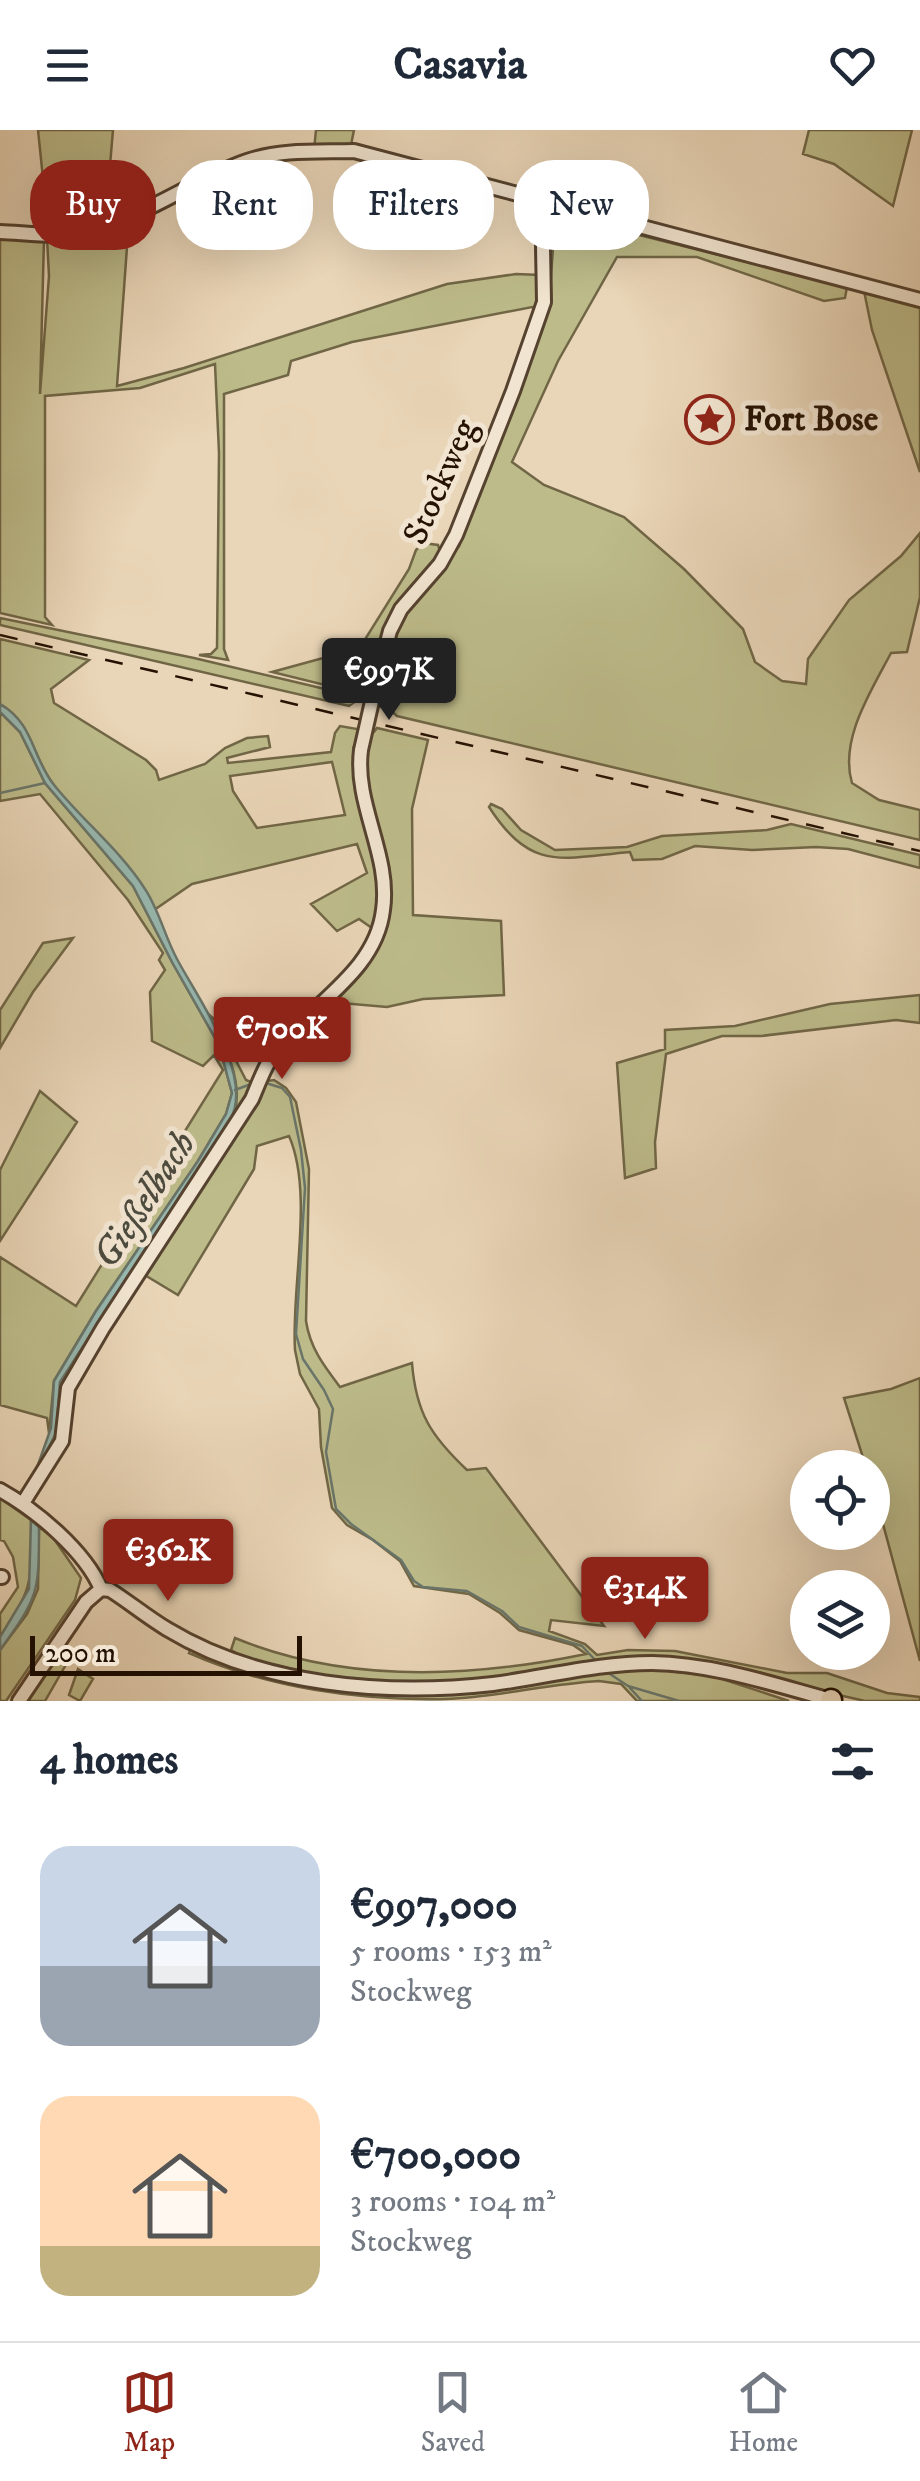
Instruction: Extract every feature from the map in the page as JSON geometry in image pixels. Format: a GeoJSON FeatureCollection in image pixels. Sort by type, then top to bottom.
{"type":"FeatureCollection","features":[{"type":"Feature","properties":{"kind":"street"},"geometry":{"type":"LineString","coordinates":[[0,232],[85,232],[128,217],[246,161],[279,153],[354,152],[514,193]]}},
{"type":"Feature","properties":{"kind":"street"},"geometry":{"type":"LineString","coordinates":[[649,229],[920,300]]}},
{"type":"Feature","properties":{"kind":"street","name":"Stockweg"},"geometry":{"type":"LineString","coordinates":[[23,1503],[62,1441],[68,1388],[103,1328],[252,1098],[280,1044],[346,980],[383,916],[386,886],[360,785],[361,750],[375,688],[390,631],[401,609],[440,564],[456,535],[514,391],[544,302],[543,250]]}},
{"type":"Feature","properties":{"kind":"street"},"geometry":{"type":"LineString","coordinates":[[0,1490],[23,1503],[58,1534],[102,1589]]}},
{"type":"Feature","properties":{"kind":"street"},"geometry":{"type":"LineString","coordinates":[[19,1701],[86,1602],[102,1589],[110,1590],[168,1630],[226,1657],[294,1676],[383,1687],[453,1688],[609,1665],[652,1663],[696,1666],[831,1700]]}},
{"type":"Feature","properties":{"kind":"street"},"geometry":{"type":"LineString","coordinates":[[789,1689],[802,1701]]}},
{"type":"Feature","properties":{"kind":"shaded area"},"geometry":{"type":"Polygon","coordinates":[[[38,130],[113,130],[110,160],[41,160],[38,130]]]}},
{"type":"Feature","properties":{"kind":"shaded area"},"geometry":{"type":"Polygon","coordinates":[[[316,130],[354,130],[351,145],[314,150],[316,130]]]}},
{"type":"Feature","properties":{"kind":"shaded area"},"geometry":{"type":"Polygon","coordinates":[[[809,130],[912,130],[893,206],[834,164],[803,154],[809,130]]]}},
{"type":"Feature","properties":{"kind":"shaded area"},"geometry":{"type":"Polygon","coordinates":[[[0,237],[30,238],[30,250],[44,250],[40,394],[48,250],[127,250],[117,386],[447,284],[516,274],[540,275],[537,313],[532,307],[352,342],[291,361],[288,375],[224,394],[224,649],[228,660],[199,655],[211,654],[217,648],[219,453],[215,364],[140,388],[45,396],[45,617],[52,625],[0,613],[0,237]]]}},
{"type":"Feature","properties":{"kind":"shaded area"},"geometry":{"type":"Polygon","coordinates":[[[649,238],[847,287],[845,298],[824,301],[697,257],[617,257],[558,361],[512,462],[544,485],[624,517],[684,569],[743,629],[755,662],[782,681],[806,684],[808,659],[849,600],[901,556],[920,533],[920,597],[907,652],[891,653],[866,699],[853,733],[849,767],[852,783],[879,800],[920,810],[920,840],[397,716],[388,708],[376,706],[391,643],[415,599],[459,546],[549,301],[553,250],[649,250],[649,238]]]}},
{"type":"Feature","properties":{"kind":"shaded area"},"geometry":{"type":"Polygon","coordinates":[[[864,291],[920,304],[920,472],[872,330],[864,291]]]}},
{"type":"Feature","properties":{"kind":"shaded area"},"geometry":{"type":"Polygon","coordinates":[[[423,543],[438,545],[441,554],[407,596],[370,703],[353,697],[349,692],[364,641],[423,543]]]}},
{"type":"Feature","properties":{"kind":"shaded area"},"geometry":{"type":"Polygon","coordinates":[[[0,618],[325,689],[353,703],[349,706],[0,625],[0,618]]]}},
{"type":"Feature","properties":{"kind":"shaded area"},"geometry":{"type":"Polygon","coordinates":[[[0,639],[89,660],[51,689],[54,703],[146,760],[159,780],[205,764],[225,748],[247,738],[268,736],[270,747],[227,758],[228,763],[331,752],[340,726],[374,732],[377,728],[428,740],[412,809],[413,915],[501,921],[504,995],[423,999],[387,1007],[329,1002],[379,933],[359,919],[337,931],[311,904],[367,873],[357,844],[192,884],[154,910],[120,858],[63,798],[19,720],[0,704],[0,639]],[[332,762],[230,776],[233,791],[257,828],[345,815],[332,762]]]}},
{"type":"Feature","properties":{"kind":"shaded area"},"geometry":{"type":"Polygon","coordinates":[[[356,649],[346,681],[333,687],[272,672],[356,649]]]}},
{"type":"Feature","properties":{"kind":"shaded area"},"geometry":{"type":"Polygon","coordinates":[[[0,712],[20,732],[45,783],[133,886],[219,1045],[232,1093],[226,1114],[198,1161],[96,1311],[54,1381],[49,1433],[47,1418],[0,1405],[0,1257],[76,1306],[223,1070],[214,1055],[203,1066],[152,1041],[150,992],[165,970],[159,960],[163,953],[128,900],[40,794],[0,801],[0,712]]]}},
{"type":"Feature","properties":{"kind":"shaded area"},"geometry":{"type":"Polygon","coordinates":[[[491,804],[502,809],[521,830],[555,850],[627,847],[662,836],[767,830],[791,824],[920,855],[920,868],[848,849],[816,847],[752,850],[695,846],[662,859],[633,860],[630,852],[550,856],[520,843],[489,807],[491,804]]]}},
{"type":"Feature","properties":{"kind":"shaded area"},"geometry":{"type":"Polygon","coordinates":[[[73,938],[33,992],[0,1048],[0,1010],[43,943],[73,938]]]}},
{"type":"Feature","properties":{"kind":"shaded area"},"geometry":{"type":"Polygon","coordinates":[[[920,995],[920,1023],[896,1020],[761,1036],[722,1036],[666,1054],[655,1142],[656,1168],[625,1178],[617,1063],[665,1049],[665,1030],[735,1026],[830,1004],[920,995]]]}},
{"type":"Feature","properties":{"kind":"shaded area"},"geometry":{"type":"Polygon","coordinates":[[[206,1012],[215,1020],[246,1080],[274,1080],[296,1102],[309,1169],[306,1321],[318,1356],[340,1387],[412,1363],[417,1396],[435,1434],[467,1470],[486,1468],[604,1626],[551,1620],[549,1631],[585,1644],[597,1655],[628,1650],[675,1651],[787,1673],[827,1673],[887,1693],[920,1697],[920,1701],[865,1701],[690,1661],[429,1684],[352,1680],[309,1673],[248,1659],[231,1650],[235,1638],[320,1663],[409,1672],[498,1668],[586,1654],[573,1645],[519,1630],[469,1594],[414,1586],[400,1561],[347,1525],[332,1508],[319,1409],[300,1374],[295,1350],[301,1212],[296,1159],[289,1136],[257,1146],[254,1169],[178,1295],[138,1271],[74,1366],[58,1437],[55,1436],[60,1382],[235,1112],[234,1073],[206,1012]]]}},
{"type":"Feature","properties":{"kind":"shaded area"},"geometry":{"type":"Polygon","coordinates":[[[40,1091],[77,1122],[0,1241],[0,1170],[40,1091]]]}},
{"type":"Feature","properties":{"kind":"shaded area"},"geometry":{"type":"Polygon","coordinates":[[[920,1378],[920,1661],[890,1550],[890,1450],[861,1450],[844,1398],[891,1389],[920,1378]]]}},
{"type":"Feature","properties":{"kind":"shaded area"},"geometry":{"type":"Polygon","coordinates":[[[0,1498],[31,1520],[31,1540],[29,1582],[20,1606],[0,1637],[0,1614],[18,1587],[13,1557],[0,1540],[0,1498]]]}},
{"type":"Feature","properties":{"kind":"shaded area"},"geometry":{"type":"Polygon","coordinates":[[[39,1527],[52,1536],[81,1578],[75,1600],[6,1701],[0,1701],[0,1650],[27,1614],[38,1589],[39,1527]]]}},
{"type":"Feature","properties":{"kind":"shaded area"},"geometry":{"type":"Polygon","coordinates":[[[192,1646],[241,1668],[400,1694],[456,1694],[626,1670],[661,1670],[713,1676],[789,1701],[637,1701],[621,1684],[599,1681],[446,1699],[347,1695],[250,1675],[189,1653],[192,1646]]]}},
{"type":"Feature","properties":{"kind":"shaded area"},"geometry":{"type":"Polygon","coordinates":[[[58,1653],[68,1661],[45,1701],[26,1701],[58,1653]]]}},
{"type":"Feature","properties":{"kind":"shaded area"},"geometry":{"type":"Polygon","coordinates":[[[78,1669],[93,1679],[80,1701],[69,1695],[78,1669]]]}},
{"type":"Feature","properties":{"kind":"water"},"geometry":{"type":"Polygon","coordinates":[[[0,704],[20,721],[54,785],[145,889],[177,959],[221,1038],[230,1060],[236,1102],[230,1120],[60,1382],[56,1433],[34,1476],[51,1428],[54,1381],[96,1311],[198,1161],[226,1114],[232,1093],[219,1045],[133,886],[45,783],[20,732],[0,712],[0,704]]]}},
{"type":"Feature","properties":{"kind":"water"},"geometry":{"type":"Polygon","coordinates":[[[31,1520],[39,1527],[37,1581],[23,1617],[0,1650],[0,1637],[29,1589],[31,1520]]]}},
{"type":"Feature","properties":{"kind":"waterway"},"geometry":{"type":"LineString","coordinates":[[0,793],[45,783]]}},
{"type":"Feature","properties":{"kind":"waterway"},"geometry":{"type":"LineString","coordinates":[[266,1083],[282,1088],[290,1097],[301,1150],[305,1188],[296,1334],[303,1359],[333,1409],[326,1452],[336,1509],[401,1560],[414,1581],[423,1587],[467,1591],[502,1611],[519,1627],[582,1646],[598,1663]]}},
{"type":"Feature","properties":{"kind":"waterway"},"geometry":{"type":"LineString","coordinates":[[235,1090],[251,1084]]}},
{"type":"Feature","properties":{"kind":"waterway"},"geometry":{"type":"LineString","coordinates":[[607,1672],[628,1686],[679,1701]]}},
{"type":"Feature","properties":{"kind":"waterway"},"geometry":{"type":"LineString","coordinates":[[630,1688],[642,1701]]}},
{"type":"Feature","properties":{"kind":"railway"},"geometry":{"type":"LineString","coordinates":[[0,635],[920,851]]}},
{"type":"Feature","properties":{"kind":"place","name":"Fort Bose"},"geometry":{"type":"Point","coordinates":[709,420]}},
{"type":"Feature","properties":{"kind":"water label","name":"Gießelbach"},"geometry":{"type":"Point","coordinates":[145,1200]}}]}
